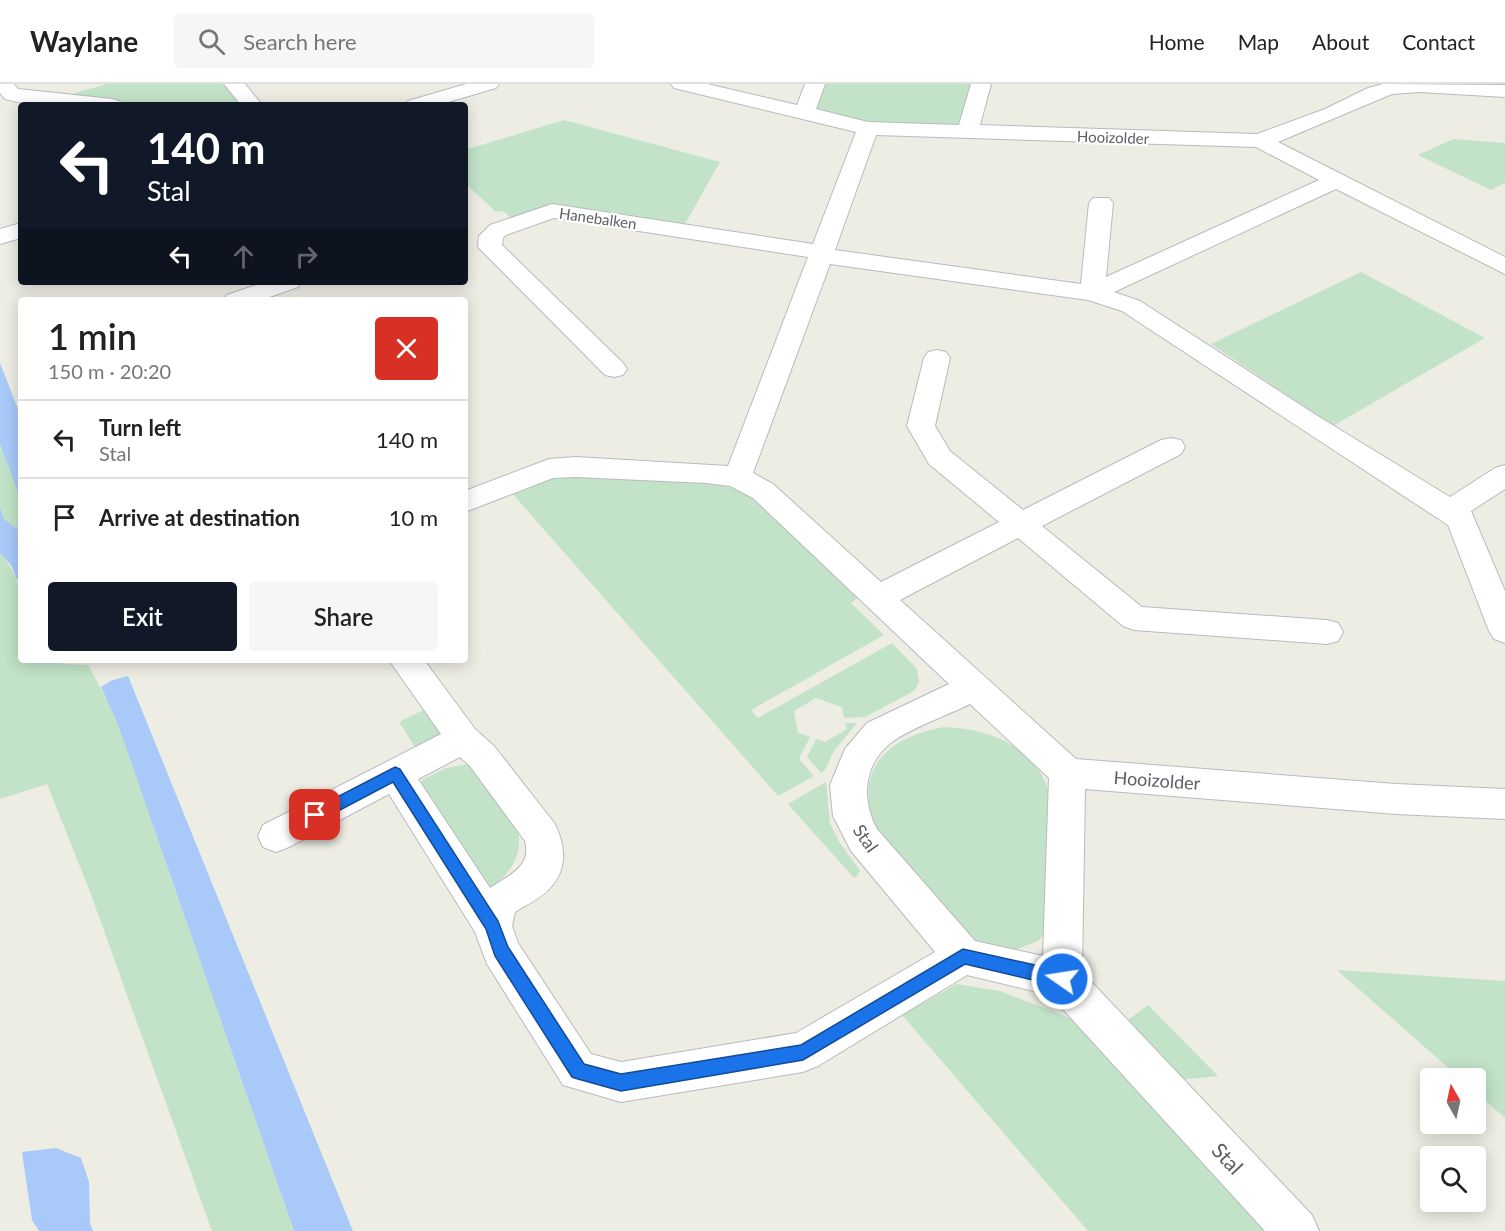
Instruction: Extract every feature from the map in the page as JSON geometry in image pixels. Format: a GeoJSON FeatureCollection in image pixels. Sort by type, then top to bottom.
{"type":"FeatureCollection","features":[{"type":"Feature","properties":{"kind":"street"},"geometry":{"type":"LineString","coordinates":[[4,84],[12,95],[80,102]]}},
{"type":"Feature","properties":{"kind":"street"},"geometry":{"type":"LineString","coordinates":[[34,102],[107,84]]}},
{"type":"Feature","properties":{"kind":"street"},"geometry":{"type":"LineString","coordinates":[[234,84],[249,102]]}},
{"type":"Feature","properties":{"kind":"street"},"geometry":{"type":"LineString","coordinates":[[426,102],[489,84]]}},
{"type":"Feature","properties":{"kind":"street"},"geometry":{"type":"LineString","coordinates":[[681,84],[868,128],[820,253],[749,451],[737,477]]}},
{"type":"Feature","properties":{"kind":"street"},"geometry":{"type":"LineString","coordinates":[[804,113],[815,84]]}},
{"type":"Feature","properties":{"kind":"street"},"geometry":{"type":"LineString","coordinates":[[967,132],[981,84]]}},
{"type":"Feature","properties":{"kind":"street","name":"Hooizolder"},"geometry":{"type":"LineString","coordinates":[[1260,141],[1366,88],[1420,86],[1505,91]]}},
{"type":"Feature","properties":{"kind":"street"},"geometry":{"type":"LineString","coordinates":[[0,110],[18,106]]}},
{"type":"Feature","properties":{"kind":"street","name":"Hooizolder"},"geometry":{"type":"LineString","coordinates":[[868,128],[1260,141],[1505,267]]}},
{"type":"Feature","properties":{"kind":"street"},"geometry":{"type":"LineString","coordinates":[[1092,292],[1335,181]]}},
{"type":"Feature","properties":{"kind":"street"},"geometry":{"type":"LineString","coordinates":[[1092,292],[1101,203]]}},
{"type":"Feature","properties":{"kind":"street","name":"Hanebalken"},"geometry":{"type":"LineString","coordinates":[[614,369],[490,247],[491,236],[498,231],[552,211],[820,253]]}},
{"type":"Feature","properties":{"kind":"street"},"geometry":{"type":"LineString","coordinates":[[0,237],[18,231]]}},
{"type":"Feature","properties":{"kind":"street"},"geometry":{"type":"LineString","coordinates":[[820,253],[1092,292],[1131,306],[1306,422],[1461,519],[1505,631]]}},
{"type":"Feature","properties":{"kind":"street"},"geometry":{"type":"LineString","coordinates":[[229,297],[239,285]]}},
{"type":"Feature","properties":{"kind":"street"},"geometry":{"type":"LineString","coordinates":[[245,297],[280,285]]}},
{"type":"Feature","properties":{"kind":"street"},"geometry":{"type":"LineString","coordinates":[[937,358],[921,426],[939,456],[1134,618],[1327,632]]}},
{"type":"Feature","properties":{"kind":"street"},"geometry":{"type":"LineString","coordinates":[[879,597],[1171,447]]}},
{"type":"Feature","properties":{"kind":"street"},"geometry":{"type":"LineString","coordinates":[[395,773],[493,926],[501,951],[578,1071],[621,1082],[803,1052],[963,956],[1062,979],[1067,773],[763,491],[737,477],[602,468],[549,469],[468,501]]}},
{"type":"Feature","properties":{"kind":"street"},"geometry":{"type":"LineString","coordinates":[[1450,511],[1505,476]]}},
{"type":"Feature","properties":{"kind":"street"},"geometry":{"type":"LineString","coordinates":[[408,663],[463,739],[482,756],[542,835],[547,853],[538,876],[498,903],[493,926]]}},
{"type":"Feature","properties":{"kind":"street","name":"Stal"},"geometry":{"type":"LineString","coordinates":[[963,956],[864,840],[850,816],[848,785],[857,759],[879,733],[974,687]]}},
{"type":"Feature","properties":{"kind":"street"},"geometry":{"type":"LineString","coordinates":[[276,836],[463,739]]}},
{"type":"Feature","properties":{"kind":"street","name":"Hooizolder"},"geometry":{"type":"LineString","coordinates":[[1067,773],[1407,800],[1505,804]]}},
{"type":"Feature","properties":{"kind":"street","name":"Stal"},"geometry":{"type":"LineString","coordinates":[[1062,979],[1296,1231]]}},
{"type":"Feature","properties":{"kind":"green space"},"geometry":{"type":"Polygon","coordinates":[[[107,84],[234,84],[249,102],[82,102],[53,99],[107,84]]]}},
{"type":"Feature","properties":{"kind":"green space"},"geometry":{"type":"Polygon","coordinates":[[[816,84],[981,84],[967,131],[868,128],[806,112],[816,84]]]}},
{"type":"Feature","properties":{"kind":"green space"},"geometry":{"type":"Polygon","coordinates":[[[564,120],[720,162],[681,231],[552,211],[516,223],[503,211],[496,212],[468,186],[468,149],[564,120]]]}},
{"type":"Feature","properties":{"kind":"green space"},"geometry":{"type":"Polygon","coordinates":[[[1453,139],[1505,143],[1505,183],[1491,190],[1418,155],[1453,139]]]}},
{"type":"Feature","properties":{"kind":"green space"},"geometry":{"type":"Polygon","coordinates":[[[1361,272],[1485,338],[1333,426],[1211,344],[1361,272]]]}},
{"type":"Feature","properties":{"kind":"green space"},"geometry":{"type":"Polygon","coordinates":[[[0,444],[18,493],[18,530],[4,519],[0,507],[0,444]]]}},
{"type":"Feature","properties":{"kind":"green space"},"geometry":{"type":"Polygon","coordinates":[[[558,476],[708,482],[739,490],[760,503],[859,597],[851,603],[884,635],[751,710],[758,718],[892,643],[917,669],[919,682],[914,691],[865,717],[844,718],[842,707],[816,698],[794,711],[798,733],[810,737],[799,759],[814,776],[778,796],[511,492],[558,476]]]}},
{"type":"Feature","properties":{"kind":"green space"},"geometry":{"type":"Polygon","coordinates":[[[0,553],[16,578],[18,587],[18,663],[88,665],[114,713],[294,1231],[212,1231],[90,892],[47,784],[0,799],[0,553]]]}},
{"type":"Feature","properties":{"kind":"green space"},"geometry":{"type":"Polygon","coordinates":[[[423,710],[445,740],[419,753],[399,722],[423,710]]]}},
{"type":"Feature","properties":{"kind":"green space"},"geometry":{"type":"Polygon","coordinates":[[[845,723],[857,723],[834,751],[825,770],[821,773],[807,757],[816,739],[825,742],[847,729],[845,723]]]}},
{"type":"Feature","properties":{"kind":"green space"},"geometry":{"type":"Polygon","coordinates":[[[944,727],[977,731],[1007,742],[1020,750],[1041,773],[1053,802],[1054,836],[1047,931],[1038,941],[1013,951],[977,946],[874,826],[869,805],[869,787],[873,771],[881,758],[892,747],[907,738],[944,727]]]}},
{"type":"Feature","properties":{"kind":"green space"},"geometry":{"type":"Polygon","coordinates":[[[469,764],[517,826],[519,836],[514,862],[504,876],[489,889],[418,795],[422,780],[446,768],[469,764]]]}},
{"type":"Feature","properties":{"kind":"green space"},"geometry":{"type":"Polygon","coordinates":[[[826,782],[830,824],[860,871],[856,877],[853,877],[788,804],[826,782]]]}},
{"type":"Feature","properties":{"kind":"green space"},"geometry":{"type":"Polygon","coordinates":[[[1337,970],[1505,981],[1505,1118],[1486,1102],[1486,1068],[1449,1068],[1337,970]]]}},
{"type":"Feature","properties":{"kind":"green space"},"geometry":{"type":"Polygon","coordinates":[[[957,984],[1000,991],[1114,1035],[1112,1032],[1148,1005],[1218,1076],[1159,1082],[1296,1231],[1088,1231],[902,1015],[957,984]]]}},
{"type":"Feature","properties":{"kind":"water"},"geometry":{"type":"Polygon","coordinates":[[[0,363],[18,409],[18,493],[0,444],[0,363]]]}},
{"type":"Feature","properties":{"kind":"water"},"geometry":{"type":"Polygon","coordinates":[[[0,507],[4,519],[18,530],[18,582],[11,565],[0,553],[0,507]]]}},
{"type":"Feature","properties":{"kind":"water"},"geometry":{"type":"Polygon","coordinates":[[[128,676],[353,1231],[294,1231],[117,722],[101,687],[110,681],[128,676]]]}},
{"type":"Feature","properties":{"kind":"water"},"geometry":{"type":"Polygon","coordinates":[[[56,1148],[81,1158],[89,1182],[90,1223],[93,1231],[39,1231],[32,1220],[22,1152],[56,1148]]]}},
{"type":"Feature","properties":{"kind":"route"},"geometry":{"type":"LineString","coordinates":[[315,815],[395,773],[493,926],[501,951],[578,1071],[621,1082],[803,1052],[963,956],[1062,979]]}}]}
